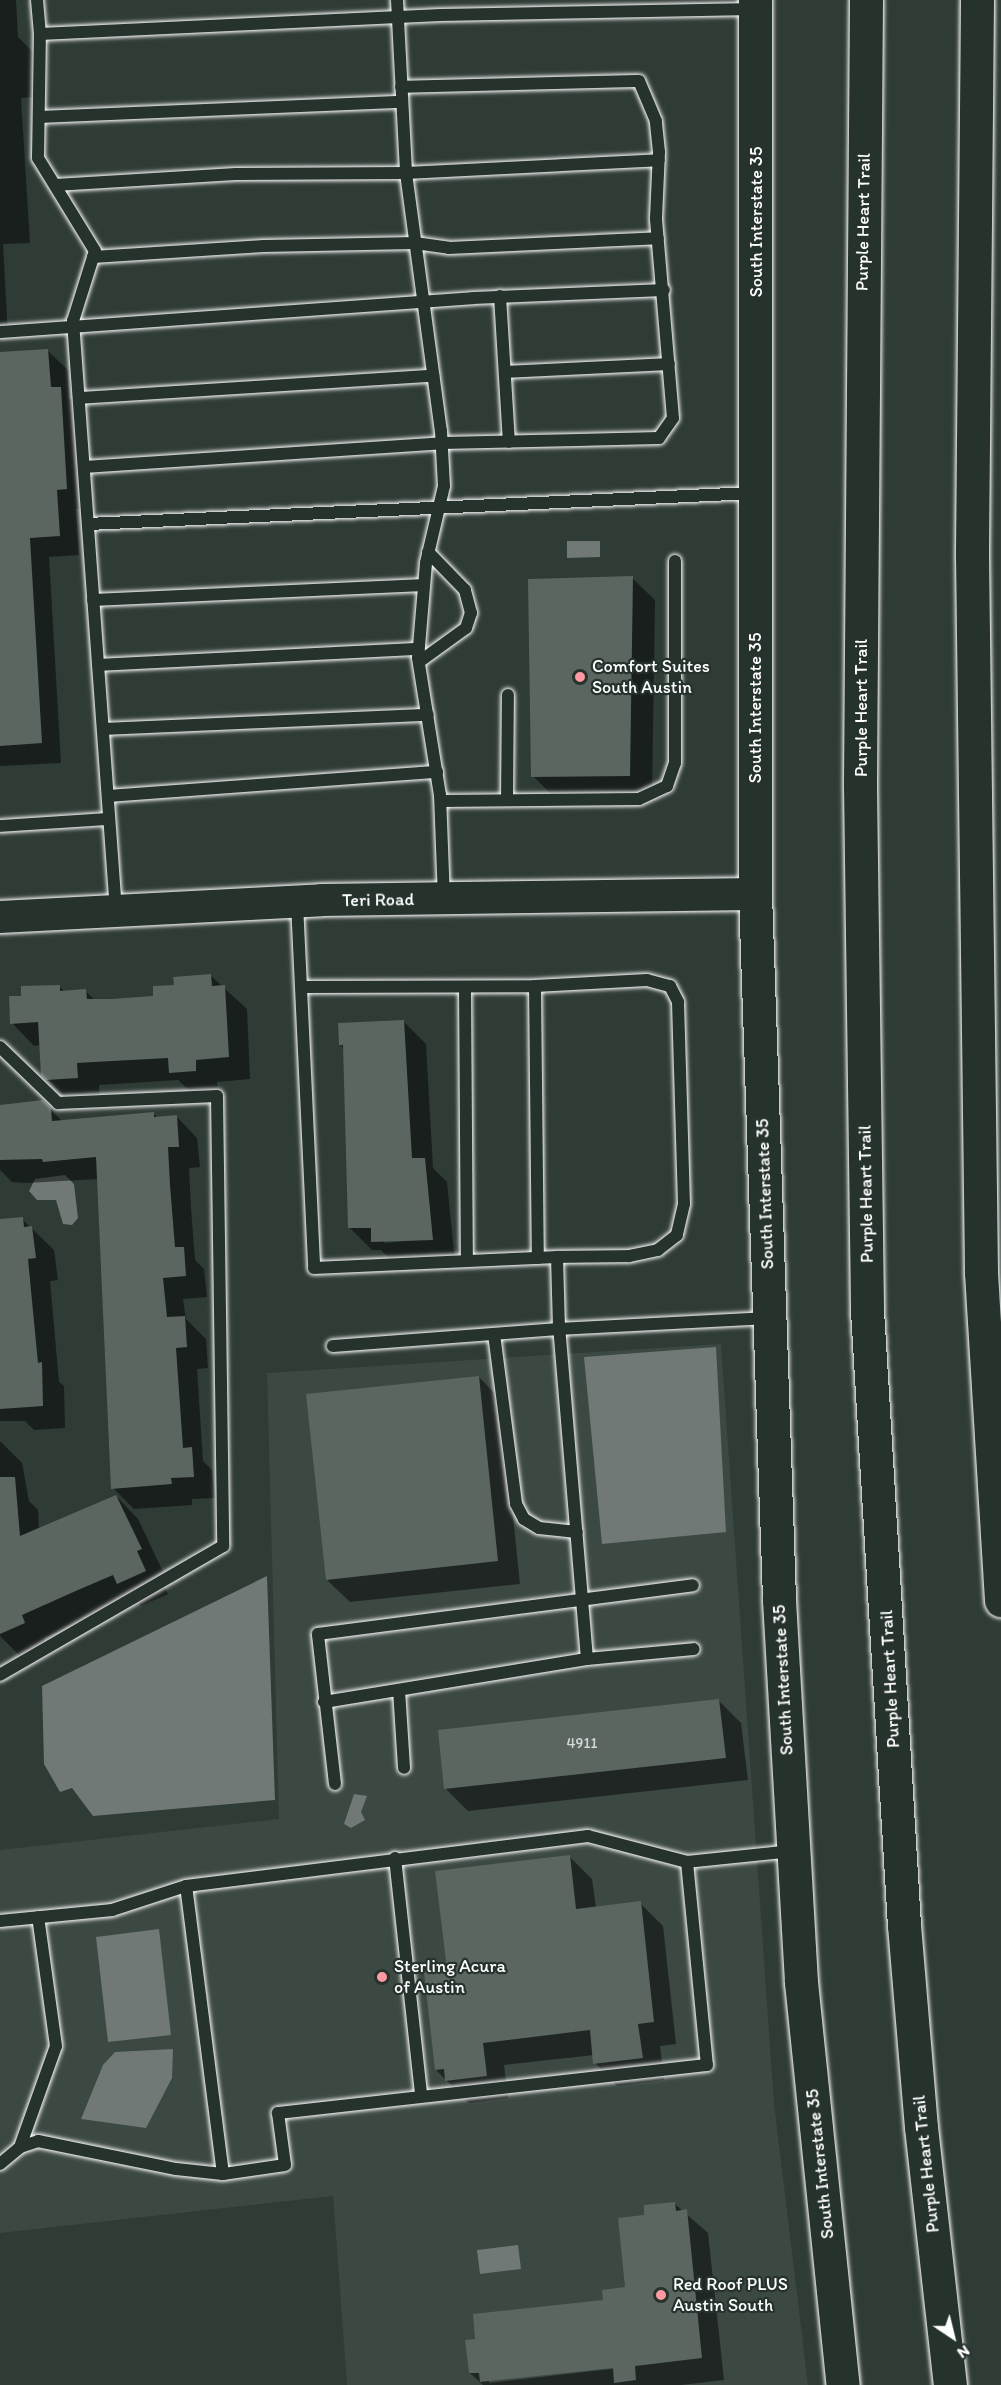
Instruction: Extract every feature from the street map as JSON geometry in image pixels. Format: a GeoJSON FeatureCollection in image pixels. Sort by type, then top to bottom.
{"type":"FeatureCollection","features":[{"type":"Feature","properties":{"kind":"main road","name":"Purple Heart Trail"},"geometry":{"type":"LineString","coordinates":[[866,0],[860,786],[867,1310],[905,1936],[921,2127],[950,2385]]}},
{"type":"Feature","properties":{"kind":"main road"},"geometry":{"type":"LineString","coordinates":[[977,0],[972,555],[981,1225],[1001,1600]]}},
{"type":"Feature","properties":{"kind":"main road","name":"South Interstate 35"},"geometry":{"type":"LineString","coordinates":[[755,4],[755,894],[779,1600],[801,1982],[843,2385]]}},
{"type":"Feature","properties":{"kind":"street","name":"Teri Road"},"geometry":{"type":"LineString","coordinates":[[0,917],[297,902],[755,894]]}},
{"type":"Feature","properties":{"kind":"lane"},"geometry":{"type":"LineString","coordinates":[[37,0],[40,34],[38,158],[94,251],[74,328],[116,910]]}},
{"type":"Feature","properties":{"kind":"lane"},"geometry":{"type":"LineString","coordinates":[[397,0],[406,173],[442,443],[444,486],[428,552],[419,655],[441,801],[444,899]]}},
{"type":"Feature","properties":{"kind":"lane"},"geometry":{"type":"LineString","coordinates":[[40,34],[399,17],[755,4]]}},
{"type":"Feature","properties":{"kind":"lane"},"geometry":{"type":"LineString","coordinates":[[84,467],[442,443],[659,438],[673,418],[658,238],[659,160],[656,121],[639,81],[401,87]]}},
{"type":"Feature","properties":{"kind":"lane"},"geometry":{"type":"LineString","coordinates":[[39,117],[402,102]]}},
{"type":"Feature","properties":{"kind":"lane"},"geometry":{"type":"LineString","coordinates":[[55,185],[236,174],[406,173],[659,160]]}},
{"type":"Feature","properties":{"kind":"lane"},"geometry":{"type":"LineString","coordinates":[[93,257],[264,246],[416,243],[449,248],[658,238]]}},
{"type":"Feature","properties":{"kind":"lane"},"geometry":{"type":"LineString","coordinates":[[0,332],[500,297],[664,290]]}},
{"type":"Feature","properties":{"kind":"lane"},"geometry":{"type":"LineString","coordinates":[[500,297],[509,441]]}},
{"type":"Feature","properties":{"kind":"lane"},"geometry":{"type":"LineString","coordinates":[[505,372],[669,364]]}},
{"type":"Feature","properties":{"kind":"lane"},"geometry":{"type":"LineString","coordinates":[[79,398],[433,376]]}},
{"type":"Feature","properties":{"kind":"lane"},"geometry":{"type":"LineString","coordinates":[[88,524],[437,510],[756,492]]}},
{"type":"Feature","properties":{"kind":"lane"},"geometry":{"type":"LineString","coordinates":[[98,665],[419,655],[466,628],[471,613],[465,590],[428,552]]}},
{"type":"Feature","properties":{"kind":"lane"},"geometry":{"type":"LineString","coordinates":[[441,801],[639,799],[667,786],[675,763],[675,561]]}},
{"type":"Feature","properties":{"kind":"lane"},"geometry":{"type":"LineString","coordinates":[[93,600],[424,585]]}},
{"type":"Feature","properties":{"kind":"lane"},"geometry":{"type":"LineString","coordinates":[[507,800],[508,695]]}},
{"type":"Feature","properties":{"kind":"lane"},"geometry":{"type":"LineString","coordinates":[[103,729],[428,715]]}},
{"type":"Feature","properties":{"kind":"lane"},"geometry":{"type":"LineString","coordinates":[[108,796],[437,772]]}},
{"type":"Feature","properties":{"kind":"lane"},"geometry":{"type":"LineString","coordinates":[[0,826],[109,819]]}},
{"type":"Feature","properties":{"kind":"lane"},"geometry":{"type":"LineString","coordinates":[[297,902],[303,987],[314,1268],[629,1256],[658,1250],[677,1235],[684,1204],[678,1002],[670,986],[647,980],[535,986],[303,987]]}},
{"type":"Feature","properties":{"kind":"lane"},"geometry":{"type":"LineString","coordinates":[[535,986],[538,1258]]}},
{"type":"Feature","properties":{"kind":"lane"},"geometry":{"type":"LineString","coordinates":[[465,987],[467,1261]]}},
{"type":"Feature","properties":{"kind":"lane"},"geometry":{"type":"LineString","coordinates":[[0,1047],[57,1103],[217,1096],[223,1534],[223,1546],[0,1675]]}},
{"type":"Feature","properties":{"kind":"lane"},"geometry":{"type":"LineString","coordinates":[[557,1257],[559,1329],[587,1659]]}},
{"type":"Feature","properties":{"kind":"lane"},"geometry":{"type":"LineString","coordinates":[[333,1346],[559,1329],[769,1318]]}},
{"type":"Feature","properties":{"kind":"lane"},"geometry":{"type":"LineString","coordinates":[[494,1334],[516,1504],[525,1519],[539,1528],[577,1532]]}},
{"type":"Feature","properties":{"kind":"lane"},"geometry":{"type":"LineString","coordinates":[[335,1784],[318,1634],[582,1597],[693,1585]]}},
{"type":"Feature","properties":{"kind":"lane"},"geometry":{"type":"LineString","coordinates":[[324,1702],[587,1659],[694,1649]]}},
{"type":"Feature","properties":{"kind":"lane"},"geometry":{"type":"LineString","coordinates":[[399,1690],[404,1768]]}},
{"type":"Feature","properties":{"kind":"lane"},"geometry":{"type":"LineString","coordinates":[[0,1921],[112,1910],[186,1886],[395,1858],[588,1836],[687,1862],[793,1851]]}},
{"type":"Feature","properties":{"kind":"lane"},"geometry":{"type":"LineString","coordinates":[[395,1858],[421,2094]]}},
{"type":"Feature","properties":{"kind":"lane"},"geometry":{"type":"LineString","coordinates":[[0,2164],[20,2147],[38,2141],[176,2169],[224,2174],[285,2165],[278,2113],[421,2094],[707,2065],[687,1862]]}},
{"type":"Feature","properties":{"kind":"lane"},"geometry":{"type":"LineString","coordinates":[[186,1886],[224,2174]]}},
{"type":"Feature","properties":{"kind":"lane"},"geometry":{"type":"LineString","coordinates":[[20,2147],[56,2046],[38,1917]]}},
{"type":"Feature","properties":{"kind":"shaded area"},"geometry":{"type":"Polygon","coordinates":[[[567,541],[600,541],[600,557],[567,558],[567,541]]]}},
{"type":"Feature","properties":{"kind":"shaded area"},"geometry":{"type":"Polygon","coordinates":[[[65,1175],[74,1184],[78,1218],[72,1225],[63,1224],[56,1200],[37,1200],[29,1191],[35,1179],[65,1175]]]}},
{"type":"Feature","properties":{"kind":"shaded area"},"geometry":{"type":"Polygon","coordinates":[[[721,1344],[774,2103],[808,2385],[347,2385],[333,2196],[0,2233],[0,1850],[279,1819],[267,1373],[721,1344]]]}},
{"type":"Feature","properties":{"kind":"shaded area"},"geometry":{"type":"Polygon","coordinates":[[[716,1347],[726,1532],[602,1544],[584,1357],[716,1347]]]}},
{"type":"Feature","properties":{"kind":"shaded area"},"geometry":{"type":"Polygon","coordinates":[[[267,1576],[275,1800],[93,1816],[72,1788],[60,1792],[44,1764],[42,1686],[267,1576]]]}},
{"type":"Feature","properties":{"kind":"shaded area"},"geometry":{"type":"Polygon","coordinates":[[[354,1794],[367,1796],[361,1812],[365,1820],[351,1828],[344,1824],[354,1794]]]}},
{"type":"Feature","properties":{"kind":"shaded area"},"geometry":{"type":"Polygon","coordinates":[[[159,1929],[171,2035],[108,2042],[96,1937],[159,1929]]]}},
{"type":"Feature","properties":{"kind":"shaded area"},"geometry":{"type":"Polygon","coordinates":[[[173,2049],[172,2078],[146,2128],[81,2119],[103,2065],[115,2052],[173,2049]]]}},
{"type":"Feature","properties":{"kind":"shaded area"},"geometry":{"type":"Polygon","coordinates":[[[518,2245],[521,2269],[480,2274],[477,2250],[518,2245]]]}},
{"type":"Feature","properties":{"kind":"building"},"geometry":{"type":"Polygon","coordinates":[[[48,349],[51,387],[61,387],[67,489],[57,490],[60,536],[30,538],[42,743],[0,746],[0,352],[48,349]]]}},
{"type":"Feature","properties":{"kind":"building","name":"Comfort Suites South Austin"},"geometry":{"type":"Polygon","coordinates":[[[633,576],[630,776],[531,777],[528,579],[633,576]]]}},
{"type":"Feature","properties":{"kind":"building"},"geometry":{"type":"Polygon","coordinates":[[[211,974],[212,986],[225,985],[229,1057],[196,1060],[196,1071],[169,1073],[168,1058],[77,1063],[78,1078],[46,1080],[41,1075],[38,1022],[10,1024],[9,996],[21,996],[21,986],[60,985],[60,991],[86,989],[87,999],[112,999],[153,996],[153,986],[174,985],[173,977],[211,974]]]}},
{"type":"Feature","properties":{"kind":"building"},"geometry":{"type":"Polygon","coordinates":[[[404,1020],[412,1158],[425,1158],[433,1240],[371,1242],[371,1228],[348,1228],[343,1045],[339,1045],[338,1023],[404,1020]]]}},
{"type":"Feature","properties":{"kind":"building"},"geometry":{"type":"Polygon","coordinates":[[[43,1100],[51,1108],[52,1121],[154,1112],[154,1117],[177,1115],[179,1147],[168,1147],[170,1185],[175,1247],[184,1247],[186,1276],[163,1278],[167,1317],[185,1316],[187,1347],[176,1348],[183,1448],[192,1447],[194,1477],[171,1478],[172,1484],[111,1489],[96,1157],[43,1162],[42,1159],[0,1160],[0,1105],[43,1100]]]}},
{"type":"Feature","properties":{"kind":"building"},"geometry":{"type":"Polygon","coordinates":[[[23,1217],[24,1227],[32,1226],[36,1258],[28,1259],[38,1363],[42,1362],[43,1406],[0,1409],[0,1219],[23,1217]]]}},
{"type":"Feature","properties":{"kind":"building"},"geometry":{"type":"Polygon","coordinates":[[[479,1376],[498,1561],[326,1580],[306,1394],[479,1376]]]}},
{"type":"Feature","properties":{"kind":"building"},"geometry":{"type":"Polygon","coordinates":[[[0,1477],[15,1477],[20,1536],[116,1495],[142,1549],[137,1551],[146,1571],[117,1584],[113,1575],[78,1590],[22,1615],[25,1623],[0,1634],[0,1477]]]}},
{"type":"Feature","properties":{"kind":"building"},"geometry":{"type":"Polygon","coordinates":[[[719,1699],[726,1758],[444,1789],[438,1730],[719,1699]]]}},
{"type":"Feature","properties":{"kind":"building"},"geometry":{"type":"Polygon","coordinates":[[[570,1855],[576,1909],[641,1901],[654,2022],[638,2024],[643,2058],[593,2064],[590,2030],[483,2043],[487,2076],[445,2081],[444,2069],[435,2070],[424,1972],[447,1969],[435,1871],[570,1855]]]}},
{"type":"Feature","properties":{"kind":"building","name":"Red Roof PLUS Austin South"},"geometry":{"type":"Polygon","coordinates":[[[675,2202],[676,2211],[687,2209],[702,2358],[635,2366],[636,2380],[614,2383],[613,2368],[480,2382],[479,2373],[469,2373],[465,2340],[475,2339],[473,2314],[603,2300],[602,2290],[625,2287],[618,2218],[644,2215],[644,2205],[675,2202]]]}},
{"type":"Feature","properties":{"kind":"place","name":"Comfort Suites South Austin"},"geometry":{"type":"Point","coordinates":[580,677]}},
{"type":"Feature","properties":{"kind":"place","name":"Sterling Acura of Austin"},"geometry":{"type":"Point","coordinates":[382,1977]}},
{"type":"Feature","properties":{"kind":"place","name":"Red Roof PLUS Austin South"},"geometry":{"type":"Point","coordinates":[661,2295]}}]}
